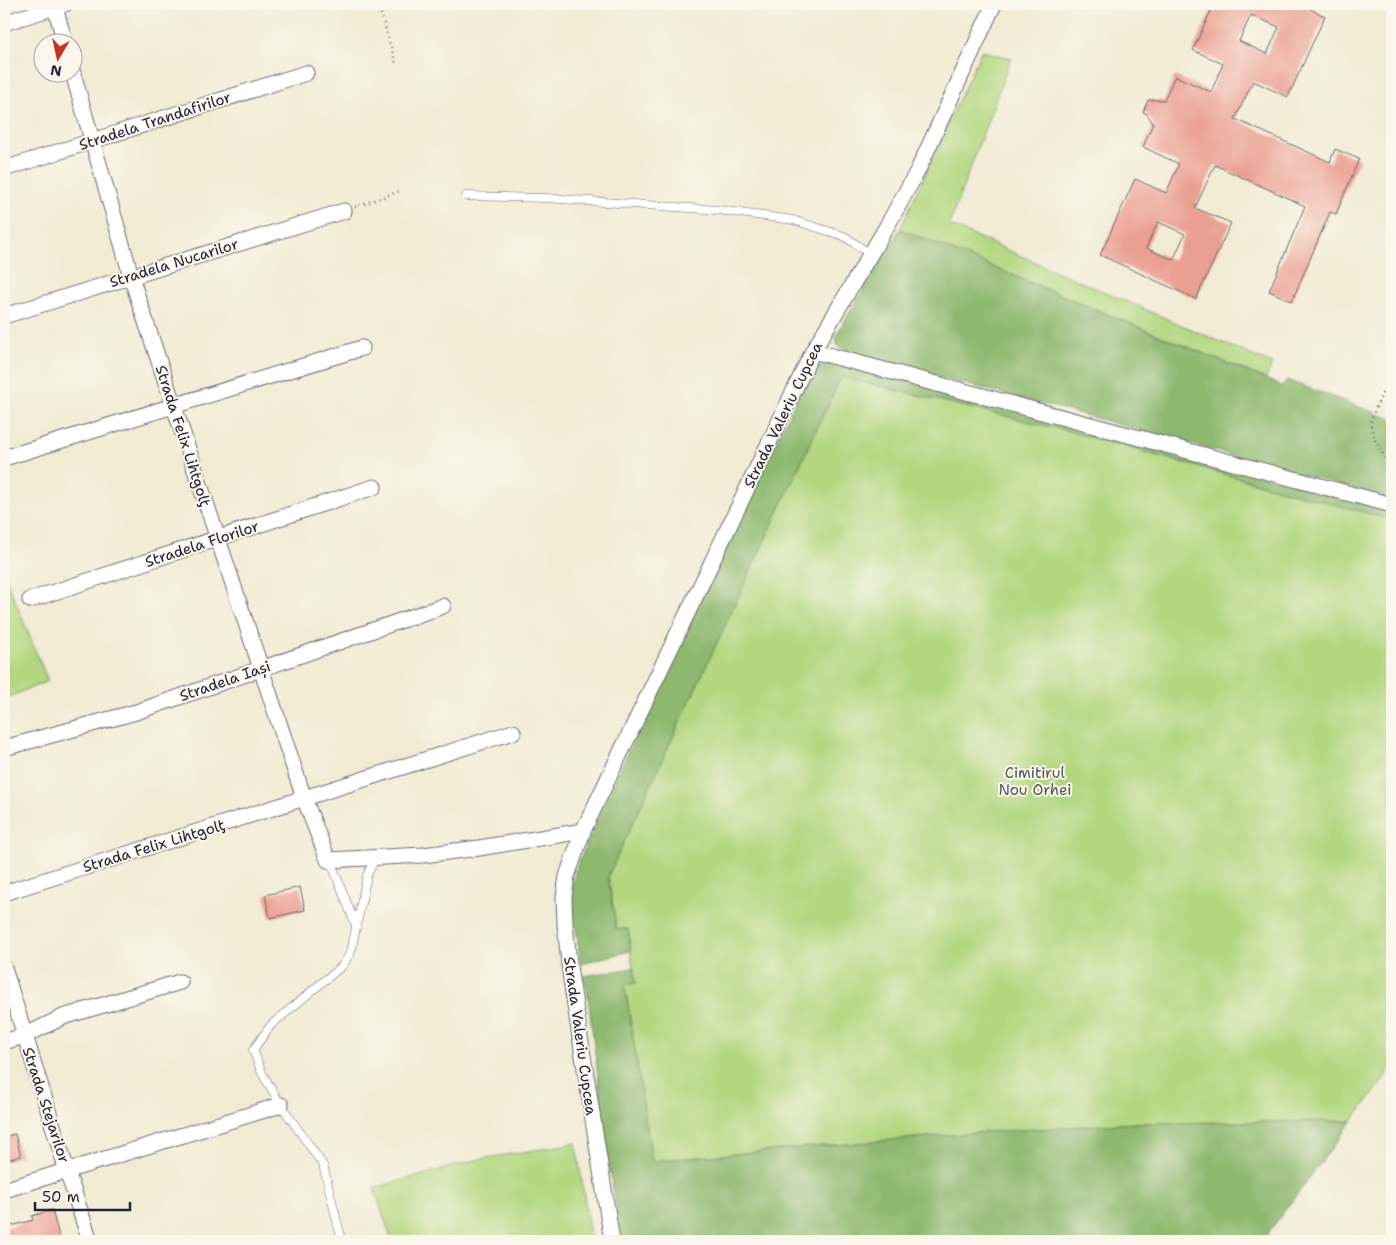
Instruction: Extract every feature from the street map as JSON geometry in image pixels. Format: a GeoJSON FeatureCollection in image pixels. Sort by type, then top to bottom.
{"type":"FeatureCollection","features":[{"type":"Feature","properties":{"kind":"street","name":"Strada Valeriu Cupcea"},"geometry":{"type":"LineString","coordinates":[[612,1241],[570,973],[564,897],[567,876],[583,831],[813,351],[918,170],[994,4]]}},
{"type":"Feature","properties":{"kind":"street"},"geometry":{"type":"LineString","coordinates":[[4,23],[58,5],[63,32]]}},
{"type":"Feature","properties":{"kind":"street","name":"Stradela Trandafirilor"},"geometry":{"type":"LineString","coordinates":[[4,169],[306,73]]}},
{"type":"Feature","properties":{"kind":"street","name":"Strada Felix Lihtgolţ"},"geometry":{"type":"LineString","coordinates":[[75,82],[131,277],[260,669],[304,798],[328,860]]}},
{"type":"Feature","properties":{"kind":"street","name":"Stradela Nucarilor"},"geometry":{"type":"LineString","coordinates":[[4,316],[344,211]]}},
{"type":"Feature","properties":{"kind":"street"},"geometry":{"type":"LineString","coordinates":[[4,458],[362,348]]}},
{"type":"Feature","properties":{"kind":"street"},"geometry":{"type":"LineString","coordinates":[[813,351],[1392,505]]}},
{"type":"Feature","properties":{"kind":"street","name":"Stradela Florilor"},"geometry":{"type":"LineString","coordinates":[[30,600],[374,487]]}},
{"type":"Feature","properties":{"kind":"street","name":"Stradela Iași"},"geometry":{"type":"LineString","coordinates":[[4,748],[136,712],[443,606]]}},
{"type":"Feature","properties":{"kind":"street","name":"Strada Felix Lihtgolţ"},"geometry":{"type":"LineString","coordinates":[[4,893],[513,732]]}},
{"type":"Feature","properties":{"kind":"street"},"geometry":{"type":"LineString","coordinates":[[328,860],[423,855],[583,831]]}},
{"type":"Feature","properties":{"kind":"street","name":"Strada Stejarilor"},"geometry":{"type":"LineString","coordinates":[[4,968],[90,1241]]}},
{"type":"Feature","properties":{"kind":"street"},"geometry":{"type":"LineString","coordinates":[[4,1042],[24,1036],[62,1017],[180,982]]}},
{"type":"Feature","properties":{"kind":"street"},"geometry":{"type":"LineString","coordinates":[[4,1190],[281,1104]]}},
{"type":"Feature","properties":{"kind":"lane"},"geometry":{"type":"LineString","coordinates":[[466,196],[546,198],[728,211],[793,220],[844,236],[870,254]]}},
{"type":"Feature","properties":{"kind":"lane"},"geometry":{"type":"LineString","coordinates":[[342,1241],[323,1165],[262,1073],[253,1050],[271,1025],[342,966],[351,952],[367,875],[376,857]]}},
{"type":"Feature","properties":{"kind":"lane"},"geometry":{"type":"LineString","coordinates":[[328,860],[334,870],[356,926]]}},
{"type":"Feature","properties":{"kind":"path"},"geometry":{"type":"LineString","coordinates":[[378,4],[396,64]]}},
{"type":"Feature","properties":{"kind":"path"},"geometry":{"type":"LineString","coordinates":[[344,211],[400,191]]}},
{"type":"Feature","properties":{"kind":"path"},"geometry":{"type":"LineString","coordinates":[[1392,370],[1370,422],[1375,440],[1392,470]]}},
{"type":"Feature","properties":{"kind":"green space"},"geometry":{"type":"Polygon","coordinates":[[[981,51],[1011,58],[949,225],[1272,364],[1266,379],[900,229],[981,51]]]}},
{"type":"Feature","properties":{"kind":"green space"},"geometry":{"type":"Polygon","coordinates":[[[900,229],[1282,386],[1287,380],[1392,419],[1392,499],[1066,410],[848,354],[837,345],[836,335],[900,229]]]}},
{"type":"Feature","properties":{"kind":"green space"},"geometry":{"type":"Polygon","coordinates":[[[837,363],[1392,510],[1392,520],[1064,430],[841,377],[608,876],[616,929],[628,929],[631,951],[581,963],[570,890],[577,866],[629,749],[807,377],[816,367],[837,363]]]}},
{"type":"Feature","properties":{"kind":"green space","name":"Cimitirul Nou Orhei"},"geometry":{"type":"Polygon","coordinates":[[[841,377],[1064,430],[1392,520],[1392,1065],[1380,1085],[1352,1121],[1136,1123],[973,1133],[651,1161],[625,985],[635,983],[628,929],[617,930],[608,876],[841,377]]]}},
{"type":"Feature","properties":{"kind":"green space"},"geometry":{"type":"Polygon","coordinates":[[[4,574],[48,681],[4,699],[4,574]]]}},
{"type":"Feature","properties":{"kind":"green space"},"geometry":{"type":"Polygon","coordinates":[[[634,968],[636,983],[625,985],[652,1161],[973,1133],[1136,1123],[1352,1121],[1262,1241],[622,1241],[609,1166],[587,989],[583,976],[634,968]]]}},
{"type":"Feature","properties":{"kind":"green space"},"geometry":{"type":"Polygon","coordinates":[[[576,1143],[591,1241],[392,1241],[374,1188],[480,1159],[576,1143]]]}},
{"type":"Feature","properties":{"kind":"building"},"geometry":{"type":"Polygon","coordinates":[[[1214,4],[1291,4],[1301,8],[1302,5],[1325,16],[1288,97],[1253,81],[1235,119],[1330,162],[1335,149],[1359,159],[1336,214],[1330,212],[1292,301],[1269,291],[1305,206],[1215,165],[1195,208],[1231,223],[1196,299],[1100,255],[1135,179],[1166,193],[1179,164],[1143,147],[1153,123],[1146,113],[1143,112],[1148,100],[1164,100],[1175,76],[1211,92],[1223,64],[1193,50],[1214,4]],[[1251,15],[1239,41],[1267,54],[1279,27],[1251,15]],[[1158,222],[1146,248],[1173,260],[1185,234],[1158,222]]]}},
{"type":"Feature","properties":{"kind":"building"},"geometry":{"type":"Polygon","coordinates":[[[300,887],[305,910],[270,918],[265,895],[300,887]]]}},
{"type":"Feature","properties":{"kind":"building"},"geometry":{"type":"Polygon","coordinates":[[[15,1134],[21,1156],[4,1161],[4,1137],[15,1134]]]}},
{"type":"Feature","properties":{"kind":"building"},"geometry":{"type":"Polygon","coordinates":[[[52,1210],[60,1240],[4,1241],[4,1228],[33,1220],[32,1216],[52,1210]]]}}]}
